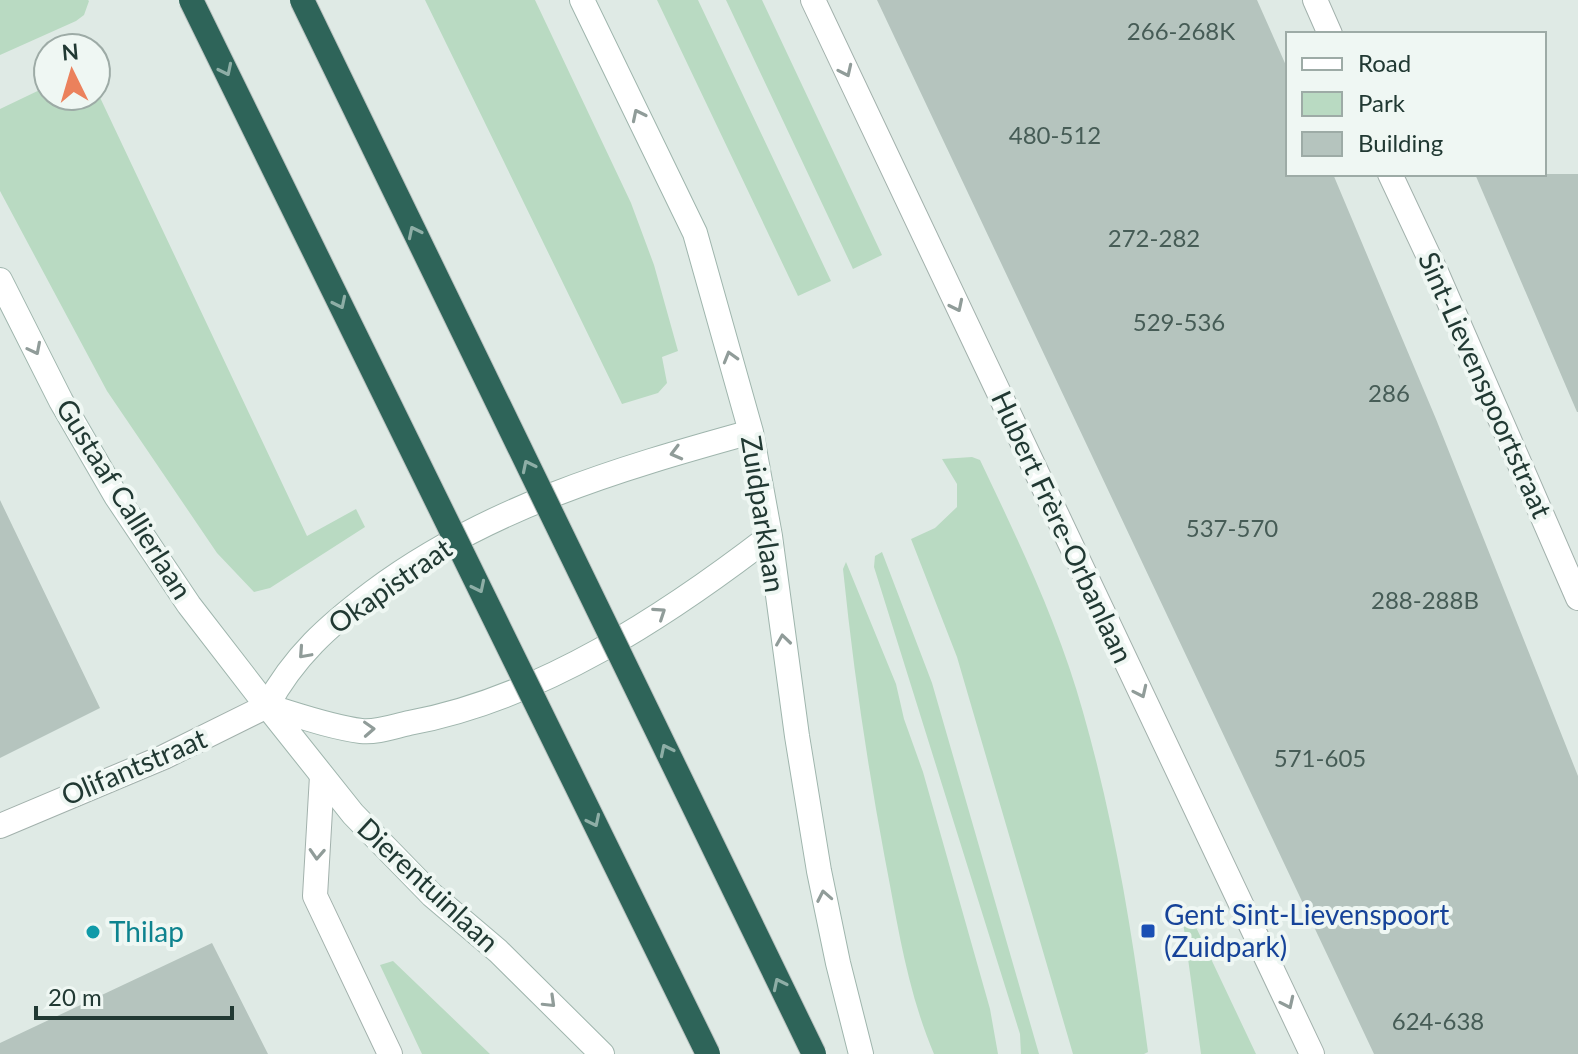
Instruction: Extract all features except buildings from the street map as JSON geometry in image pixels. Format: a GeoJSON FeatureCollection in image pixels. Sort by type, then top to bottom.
{"type":"FeatureCollection","features":[{"type":"Feature","properties":{"kind":"highway"},"geometry":{"type":"LineString","coordinates":[[191,0],[708,1054]]}},
{"type":"Feature","properties":{"kind":"highway"},"geometry":{"type":"LineString","coordinates":[[302,0],[814,1054]]}},
{"type":"Feature","properties":{"kind":"street","name":"Zuidparklaan"},"geometry":{"type":"LineString","coordinates":[[582,0],[695,233],[751,432],[770,536],[819,871],[861,1054]]}},
{"type":"Feature","properties":{"kind":"street","name":"Hubert Frère-Orbanlaan"},"geometry":{"type":"LineString","coordinates":[[813,0],[1312,1054]]}},
{"type":"Feature","properties":{"kind":"street"},"geometry":{"type":"LineString","coordinates":[[1315,0],[1329,32]]}},
{"type":"Feature","properties":{"kind":"street","name":"Sint-Lievenspoortstraat"},"geometry":{"type":"LineString","coordinates":[[1391,176],[1578,598]]}},
{"type":"Feature","properties":{"kind":"street","name":"Gustaaf Callierlaan"},"geometry":{"type":"LineString","coordinates":[[0,280],[61,401],[116,496],[189,605],[267,706]]}},
{"type":"Feature","properties":{"kind":"street","name":"Okapistraat"},"geometry":{"type":"LineString","coordinates":[[267,706],[282,678],[329,625],[406,568],[532,502],[597,477],[751,432]]}},
{"type":"Feature","properties":{"kind":"street"},"geometry":{"type":"LineString","coordinates":[[267,706],[364,732],[428,720],[504,694],[572,664],[650,620],[770,536]]}},
{"type":"Feature","properties":{"kind":"street","name":"Dierentuinlaan"},"geometry":{"type":"LineString","coordinates":[[267,706],[353,814],[432,895],[498,951],[602,1054]]}},
{"type":"Feature","properties":{"kind":"street","name":"Olifantstraat"},"geometry":{"type":"LineString","coordinates":[[0,826],[164,757],[267,706]]}},
{"type":"Feature","properties":{"kind":"street"},"geometry":{"type":"LineString","coordinates":[[322,776],[315,896],[390,1054]]}},
{"type":"Feature","properties":{"kind":"green space"},"geometry":{"type":"Polygon","coordinates":[[[0,0],[89,1],[84,15],[76,21],[51,32],[32,32],[32,41],[0,55],[0,0]]]}},
{"type":"Feature","properties":{"kind":"green space"},"geometry":{"type":"Polygon","coordinates":[[[425,0],[535,0],[631,203],[654,265],[678,351],[662,357],[667,383],[658,393],[622,404],[425,0]]]}},
{"type":"Feature","properties":{"kind":"green space"},"geometry":{"type":"Polygon","coordinates":[[[657,0],[698,0],[831,281],[798,296],[657,0]]]}},
{"type":"Feature","properties":{"kind":"green space"},"geometry":{"type":"Polygon","coordinates":[[[726,0],[762,0],[882,255],[853,269],[726,0]]]}},
{"type":"Feature","properties":{"kind":"green space"},"geometry":{"type":"Polygon","coordinates":[[[32,94],[32,112],[107,112],[307,536],[356,509],[365,527],[270,588],[254,592],[217,553],[107,391],[0,191],[0,109],[32,94]]]}},
{"type":"Feature","properties":{"kind":"green space"},"geometry":{"type":"Polygon","coordinates":[[[972,457],[980,460],[1037,584],[1083,712],[1105,796],[1122,881],[1148,1052],[1144,1054],[1073,1054],[957,657],[911,539],[935,528],[957,507],[957,484],[942,459],[972,457]]]}},
{"type":"Feature","properties":{"kind":"green space"},"geometry":{"type":"Polygon","coordinates":[[[882,552],[932,683],[1039,1054],[1021,1054],[1020,1034],[874,567],[875,556],[882,552]]]}},
{"type":"Feature","properties":{"kind":"green space"},"geometry":{"type":"Polygon","coordinates":[[[846,562],[896,684],[990,1009],[998,1054],[934,1054],[917,1006],[899,933],[866,751],[843,569],[846,562]]]}},
{"type":"Feature","properties":{"kind":"green space"},"geometry":{"type":"Polygon","coordinates":[[[1186,906],[1256,1054],[1201,1054],[1181,907],[1186,906]]]}},
{"type":"Feature","properties":{"kind":"green space"},"geometry":{"type":"Polygon","coordinates":[[[393,961],[490,1054],[422,1054],[380,965],[393,961]]]}},
{"type":"Feature","properties":{"kind":"place","name":"Gent Sint-Lievenspoort (Zuidpark)"},"geometry":{"type":"Point","coordinates":[1148,931]}},
{"type":"Feature","properties":{"kind":"place","name":"Thilap"},"geometry":{"type":"Point","coordinates":[93,932]}}]}
